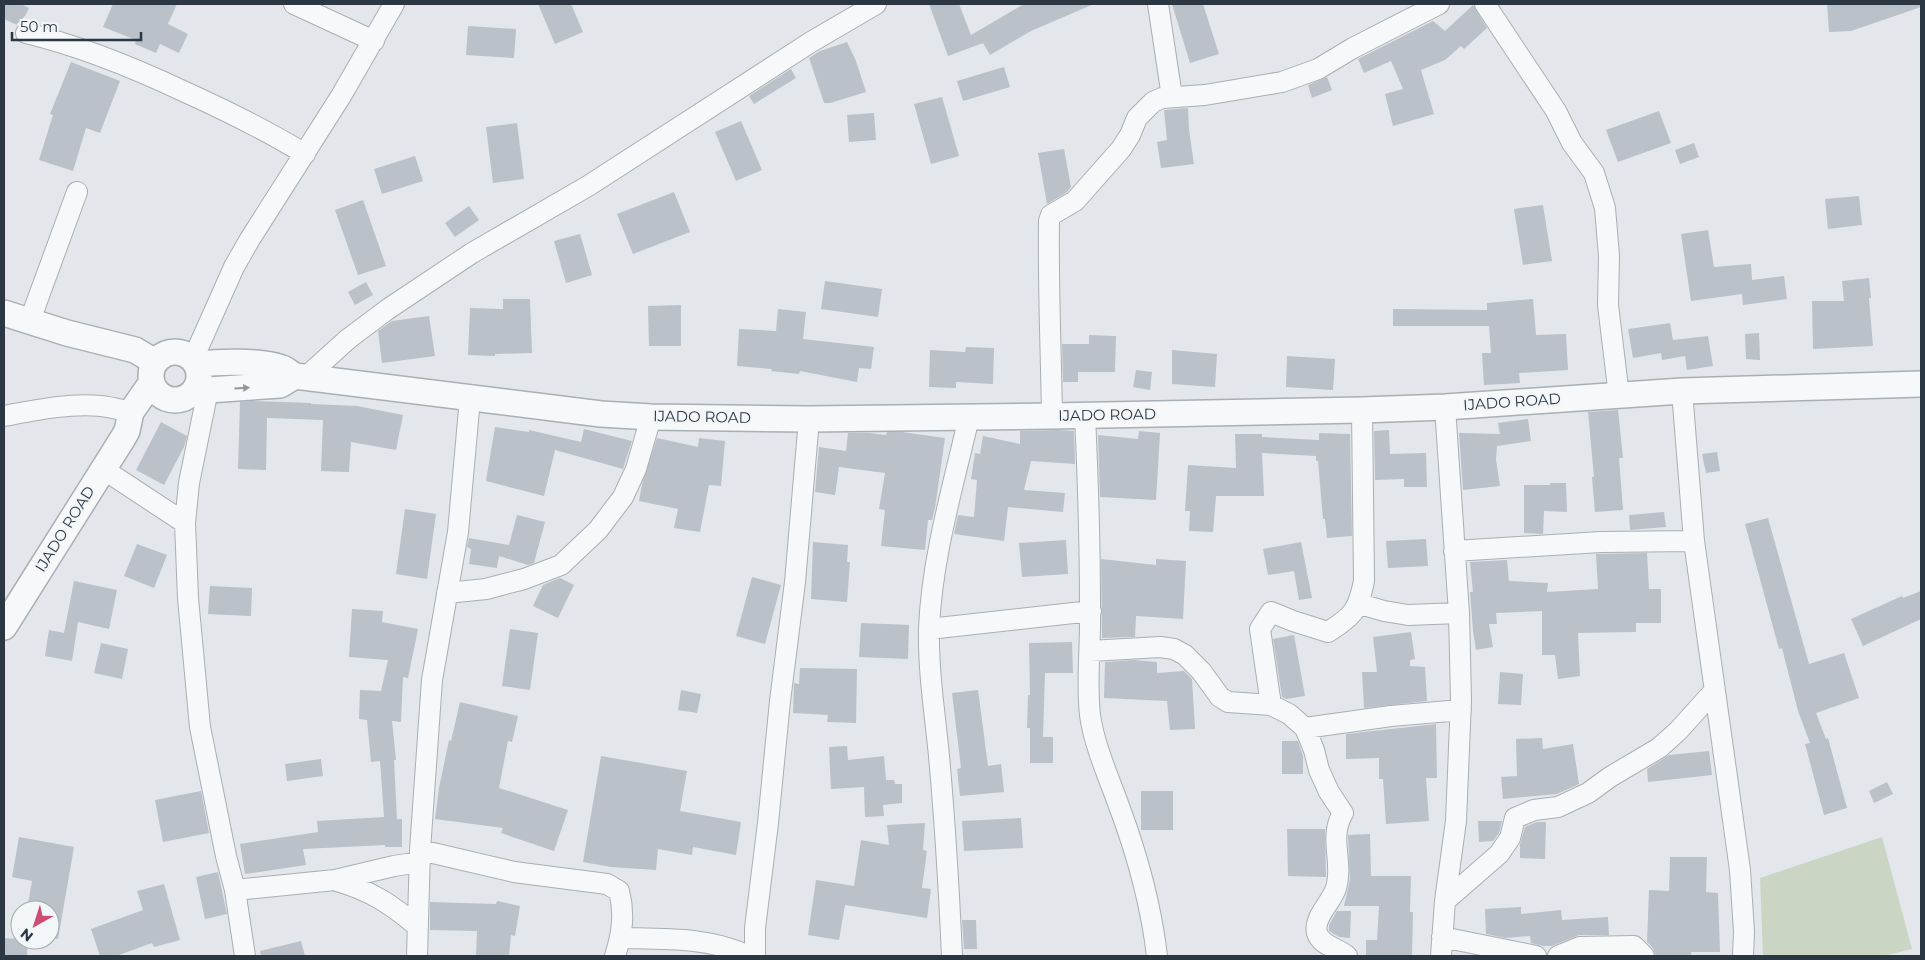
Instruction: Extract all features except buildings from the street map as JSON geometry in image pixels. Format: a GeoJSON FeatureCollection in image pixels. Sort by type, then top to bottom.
{"type":"FeatureCollection","features":[{"type":"Feature","properties":{"kind":"street"},"geometry":{"type":"LineString","coordinates":[[294,4],[374,41]]}},
{"type":"Feature","properties":{"kind":"street"},"geometry":{"type":"LineString","coordinates":[[194,362],[234,267],[374,41],[394,4]]}},
{"type":"Feature","properties":{"kind":"street"},"geometry":{"type":"LineString","coordinates":[[4,313],[29,323],[135,350],[158,381],[182,399],[201,390],[280,385],[300,376],[381,314],[472,253],[588,186],[746,83],[876,4]]}},
{"type":"Feature","properties":{"kind":"street"},"geometry":{"type":"LineString","coordinates":[[1158,4],[1172,97]]}},
{"type":"Feature","properties":{"kind":"street"},"geometry":{"type":"LineString","coordinates":[[1052,416],[1051,307],[1048,280],[1049,221],[1051,215],[1075,201],[1121,149],[1130,135],[1137,118],[1145,109],[1153,102],[1172,97],[1205,95],[1282,82],[1318,68],[1439,4]]}},
{"type":"Feature","properties":{"kind":"street"},"geometry":{"type":"LineString","coordinates":[[1484,4],[1556,111],[1572,143],[1594,173],[1605,208],[1609,256],[1608,305],[1619,396]]}},
{"type":"Feature","properties":{"kind":"street"},"geometry":{"type":"LineString","coordinates":[[26,33],[89,50],[160,80],[266,131],[305,154]]}},
{"type":"Feature","properties":{"kind":"street"},"geometry":{"type":"LineString","coordinates":[[29,323],[78,192]]}},
{"type":"Feature","properties":{"kind":"street"},"geometry":{"type":"LineString","coordinates":[[158,381],[166,354],[173,352],[187,355],[194,362],[199,375],[198,384],[201,390],[184,523],[188,598],[200,727],[226,856],[235,890],[245,956]]}},
{"type":"Feature","properties":{"kind":"street","name":"IJADO ROAD"},"geometry":{"type":"LineString","coordinates":[[194,362],[259,364],[282,368],[300,376],[601,414],[651,417],[809,419],[1362,410],[1445,407],[1682,391],[1921,384]]}},
{"type":"Feature","properties":{"kind":"street","name":"IJADO ROAD"},"geometry":{"type":"LineString","coordinates":[[4,627],[103,469],[129,422],[158,381]]}},
{"type":"Feature","properties":{"kind":"street"},"geometry":{"type":"LineString","coordinates":[[1682,391],[1694,541],[1740,870],[1744,956]]}},
{"type":"Feature","properties":{"kind":"street"},"geometry":{"type":"LineString","coordinates":[[417,956],[420,856],[432,680],[458,532],[470,398]]}},
{"type":"Feature","properties":{"kind":"street"},"geometry":{"type":"LineString","coordinates":[[4,416],[73,405],[102,406],[129,422]]}},
{"type":"Feature","properties":{"kind":"street"},"geometry":{"type":"LineString","coordinates":[[1445,407],[1459,613],[1461,710],[1456,821],[1441,947],[1536,956]]}},
{"type":"Feature","properties":{"kind":"street"},"geometry":{"type":"LineString","coordinates":[[1271,705],[1260,629],[1271,612],[1328,632],[1346,620],[1360,604],[1364,581],[1362,410]]}},
{"type":"Feature","properties":{"kind":"street"},"geometry":{"type":"LineString","coordinates":[[1084,416],[1090,519],[1090,717],[1107,776],[1119,804],[1140,867],[1158,956]]}},
{"type":"Feature","properties":{"kind":"street"},"geometry":{"type":"LineString","coordinates":[[447,593],[486,589],[524,579],[561,565],[598,530],[622,498],[636,469],[651,417]]}},
{"type":"Feature","properties":{"kind":"street"},"geometry":{"type":"LineString","coordinates":[[952,956],[939,755],[930,677],[929,629],[934,573],[969,417]]}},
{"type":"Feature","properties":{"kind":"street"},"geometry":{"type":"LineString","coordinates":[[755,956],[754,937],[795,582],[809,419]]}},
{"type":"Feature","properties":{"kind":"street"},"geometry":{"type":"LineString","coordinates":[[103,469],[184,523]]}},
{"type":"Feature","properties":{"kind":"street"},"geometry":{"type":"LineString","coordinates":[[1454,551],[1601,542],[1694,541]]}},
{"type":"Feature","properties":{"kind":"street"},"geometry":{"type":"LineString","coordinates":[[1360,604],[1408,615],[1459,613]]}},
{"type":"Feature","properties":{"kind":"street"},"geometry":{"type":"LineString","coordinates":[[929,629],[1090,611]]}},
{"type":"Feature","properties":{"kind":"street"},"geometry":{"type":"LineString","coordinates":[[1090,651],[1160,647],[1174,649],[1185,656],[1201,671],[1220,697],[1228,702],[1271,705],[1289,714],[1304,728],[1329,792],[1343,813],[1338,822],[1335,847],[1340,870],[1336,889],[1318,920],[1317,933],[1324,943],[1347,956]]}},
{"type":"Feature","properties":{"kind":"street"},"geometry":{"type":"LineString","coordinates":[[1445,901],[1499,854],[1510,838],[1514,818],[1534,810],[1558,807],[1588,793],[1610,776],[1659,748],[1678,731],[1714,691]]}},
{"type":"Feature","properties":{"kind":"street"},"geometry":{"type":"LineString","coordinates":[[1304,728],[1373,718],[1461,710]]}},
{"type":"Feature","properties":{"kind":"street"},"geometry":{"type":"LineString","coordinates":[[235,890],[335,880],[394,866],[420,856],[514,872],[607,884],[619,891],[623,905],[618,947],[698,942],[739,951],[748,956]]}},
{"type":"Feature","properties":{"kind":"street"},"geometry":{"type":"LineString","coordinates":[[335,880],[380,898],[418,927]]}},
{"type":"Feature","properties":{"kind":"street"},"geometry":{"type":"LineString","coordinates":[[1558,956],[1580,947],[1634,946],[1644,956]]}},
{"type":"Feature","properties":{"kind":"green space"},"geometry":{"type":"Polygon","coordinates":[[[1882,837],[1912,949],[1883,956],[1763,956],[1760,878],[1882,837]]]}}]}
